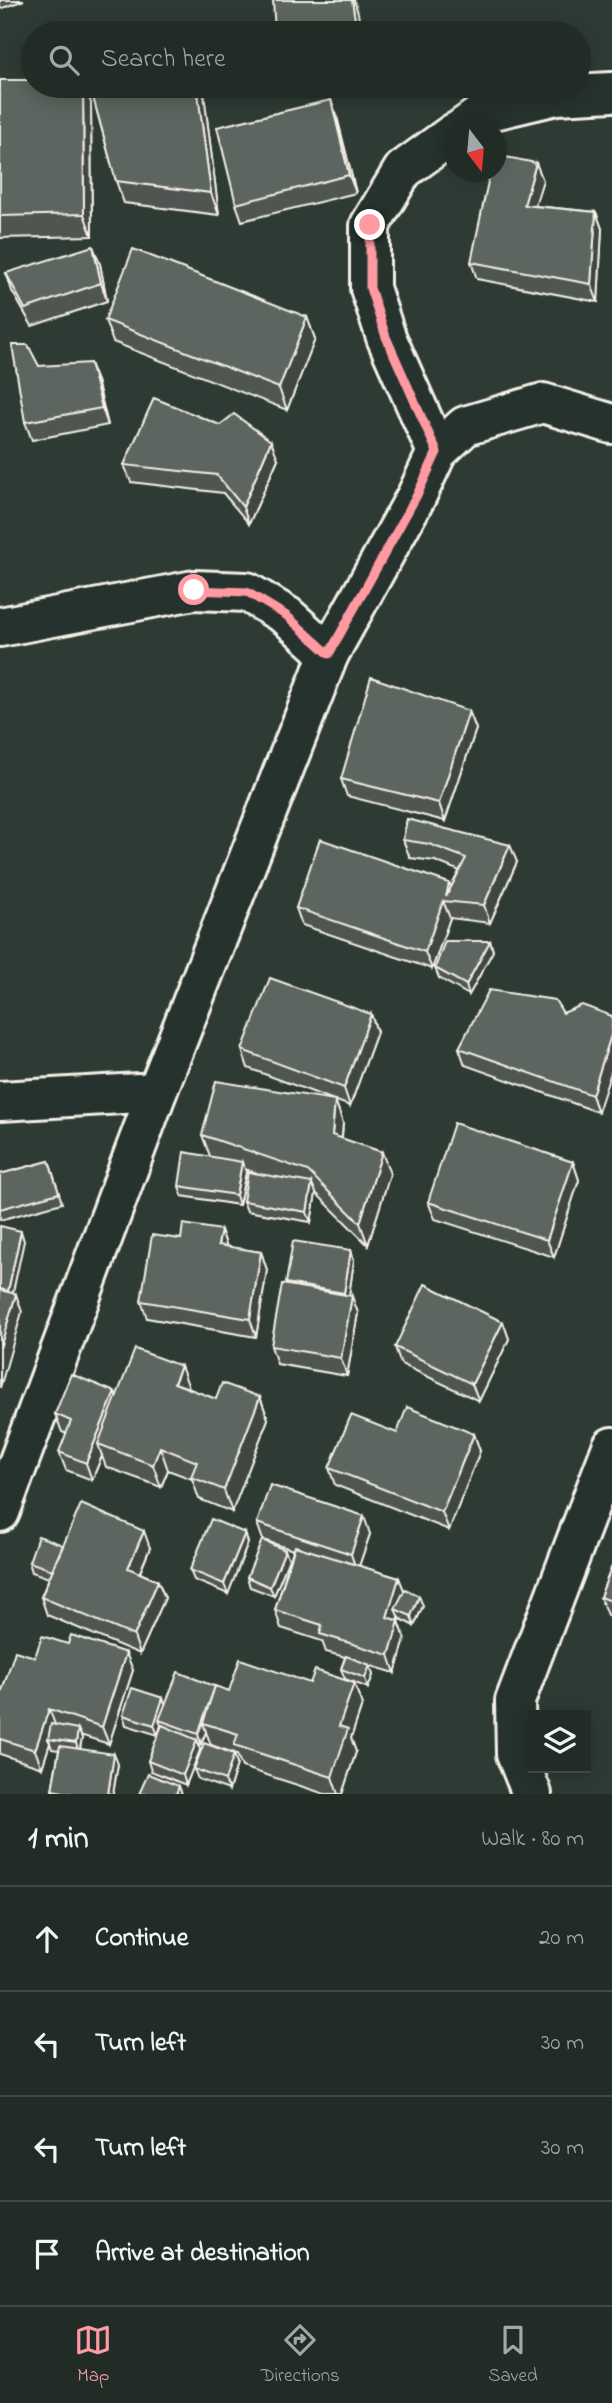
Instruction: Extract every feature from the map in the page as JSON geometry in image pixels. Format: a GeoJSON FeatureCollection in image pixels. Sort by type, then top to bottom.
{"type":"FeatureCollection","features":[{"type":"Feature","properties":{"kind":"street"},"geometry":{"type":"LineString","coordinates":[[591,93],[612,92]]}},
{"type":"Feature","properties":{"kind":"street"},"geometry":{"type":"LineString","coordinates":[[474,119],[485,111],[543,98]]}},
{"type":"Feature","properties":{"kind":"street"},"geometry":{"type":"LineString","coordinates":[[437,452],[386,337],[370,288],[370,225],[403,170],[444,140]]}},
{"type":"Feature","properties":{"kind":"street"},"geometry":{"type":"LineString","coordinates":[[0,1512],[157,1092],[329,654],[417,495],[437,452],[465,426],[543,403],[612,424]]}},
{"type":"Feature","properties":{"kind":"street"},"geometry":{"type":"LineString","coordinates":[[0,627],[194,590],[247,592],[287,616],[329,654]]}},
{"type":"Feature","properties":{"kind":"street"},"geometry":{"type":"LineString","coordinates":[[0,1101],[157,1092]]}},
{"type":"Feature","properties":{"kind":"street"},"geometry":{"type":"LineString","coordinates":[[532,1794],[516,1754],[515,1701],[612,1447]]}},
{"type":"Feature","properties":{"kind":"building"},"geometry":{"type":"Polygon","coordinates":[[[273,0],[352,0],[355,21],[274,21],[273,0]]]}},
{"type":"Feature","properties":{"kind":"building"},"geometry":{"type":"Polygon","coordinates":[[[0,80],[21,80],[21,98],[83,98],[84,214],[0,216],[0,80]]]}},
{"type":"Feature","properties":{"kind":"building"},"geometry":{"type":"Polygon","coordinates":[[[93,98],[199,98],[211,193],[116,181],[93,98]]]}},
{"type":"Feature","properties":{"kind":"building"},"geometry":{"type":"Polygon","coordinates":[[[331,100],[349,175],[236,204],[217,127],[331,100]]]}},
{"type":"Feature","properties":{"kind":"building"},"geometry":{"type":"Polygon","coordinates":[[[507,157],[536,163],[524,205],[596,212],[591,284],[471,262],[488,182],[507,182],[507,157]]]}},
{"type":"Feature","properties":{"kind":"building"},"geometry":{"type":"Polygon","coordinates":[[[93,246],[101,283],[25,309],[6,273],[93,246]]]}},
{"type":"Feature","properties":{"kind":"building"},"geometry":{"type":"Polygon","coordinates":[[[133,249],[307,317],[279,388],[105,320],[133,249]]]}},
{"type":"Feature","properties":{"kind":"building"},"geometry":{"type":"Polygon","coordinates":[[[12,345],[28,345],[39,366],[90,363],[102,408],[25,422],[12,345]]]}},
{"type":"Feature","properties":{"kind":"building"},"geometry":{"type":"Polygon","coordinates":[[[154,398],[220,425],[234,414],[271,441],[243,507],[217,475],[124,465],[154,398]]]}},
{"type":"Feature","properties":{"kind":"building"},"geometry":{"type":"Polygon","coordinates":[[[371,677],[469,711],[439,803],[341,779],[371,677]]]}},
{"type":"Feature","properties":{"kind":"building"},"geometry":{"type":"Polygon","coordinates":[[[407,819],[510,845],[484,905],[443,901],[425,952],[296,908],[320,839],[449,883],[446,897],[466,858],[429,844],[403,840],[407,819]]]}},
{"type":"Feature","properties":{"kind":"building"},"geometry":{"type":"Polygon","coordinates":[[[445,941],[490,941],[466,985],[435,968],[445,941]]]}},
{"type":"Feature","properties":{"kind":"building"},"geometry":{"type":"Polygon","coordinates":[[[270,978],[371,1014],[344,1088],[242,1050],[270,978]]]}},
{"type":"Feature","properties":{"kind":"building"},"geometry":{"type":"Polygon","coordinates":[[[489,990],[555,1000],[563,1013],[582,1005],[612,1016],[612,1032],[592,1095],[459,1048],[489,990]]]}},
{"type":"Feature","properties":{"kind":"building"},"geometry":{"type":"Polygon","coordinates":[[[216,1081],[335,1100],[332,1135],[382,1152],[360,1223],[308,1171],[202,1135],[216,1081]]]}},
{"type":"Feature","properties":{"kind":"building"},"geometry":{"type":"Polygon","coordinates":[[[454,1123],[573,1162],[547,1240],[428,1202],[454,1123]]]}},
{"type":"Feature","properties":{"kind":"building"},"geometry":{"type":"Polygon","coordinates":[[[184,1152],[242,1162],[236,1195],[179,1186],[184,1152]]]}},
{"type":"Feature","properties":{"kind":"building"},"geometry":{"type":"Polygon","coordinates":[[[49,1161],[59,1193],[0,1209],[0,1174],[49,1161]]]}},
{"type":"Feature","properties":{"kind":"building"},"geometry":{"type":"Polygon","coordinates":[[[248,1172],[312,1183],[307,1212],[243,1201],[248,1172]]]}},
{"type":"Feature","properties":{"kind":"building"},"geometry":{"type":"Polygon","coordinates":[[[183,1224],[221,1230],[218,1245],[261,1252],[250,1319],[141,1301],[152,1235],[181,1239],[183,1224]]]}},
{"type":"Feature","properties":{"kind":"building"},"geometry":{"type":"Polygon","coordinates":[[[0,1226],[21,1231],[8,1291],[0,1289],[0,1226]]]}},
{"type":"Feature","properties":{"kind":"building"},"geometry":{"type":"Polygon","coordinates":[[[293,1241],[351,1250],[344,1293],[286,1283],[293,1241]]]}},
{"type":"Feature","properties":{"kind":"building"},"geometry":{"type":"Polygon","coordinates":[[[282,1284],[352,1296],[341,1358],[271,1346],[282,1284]]]}},
{"type":"Feature","properties":{"kind":"building"},"geometry":{"type":"Polygon","coordinates":[[[425,1284],[503,1322],[472,1384],[395,1347],[425,1284]]]}},
{"type":"Feature","properties":{"kind":"building"},"geometry":{"type":"Polygon","coordinates":[[[0,1290],[16,1294],[0,1348],[0,1290]]]}},
{"type":"Feature","properties":{"kind":"building"},"geometry":{"type":"Polygon","coordinates":[[[135,1349],[181,1366],[174,1383],[216,1399],[222,1383],[260,1397],[224,1490],[191,1477],[197,1462],[160,1447],[153,1465],[98,1444],[135,1349]]]}},
{"type":"Feature","properties":{"kind":"building"},"geometry":{"type":"Polygon","coordinates":[[[71,1374],[115,1392],[86,1463],[59,1452],[71,1421],[55,1414],[71,1374]]]}},
{"type":"Feature","properties":{"kind":"building"},"geometry":{"type":"Polygon","coordinates":[[[407,1407],[474,1434],[442,1512],[329,1468],[351,1415],[397,1433],[407,1407]]]}},
{"type":"Feature","properties":{"kind":"building"},"geometry":{"type":"Polygon","coordinates":[[[270,1485],[364,1516],[351,1554],[257,1523],[270,1485]]]}},
{"type":"Feature","properties":{"kind":"building"},"geometry":{"type":"Polygon","coordinates":[[[81,1504],[144,1531],[128,1568],[158,1581],[134,1636],[41,1597],[81,1504]]]}},
{"type":"Feature","properties":{"kind":"building"},"geometry":{"type":"Polygon","coordinates":[[[211,1519],[245,1533],[224,1584],[190,1570],[211,1519]]]}},
{"type":"Feature","properties":{"kind":"building"},"geometry":{"type":"Polygon","coordinates":[[[38,1536],[63,1545],[52,1570],[29,1562],[38,1536]]]}},
{"type":"Feature","properties":{"kind":"building"},"geometry":{"type":"Polygon","coordinates":[[[262,1540],[285,1550],[270,1587],[247,1577],[262,1540]]]}},
{"type":"Feature","properties":{"kind":"building"},"geometry":{"type":"Polygon","coordinates":[[[295,1546],[399,1578],[387,1617],[399,1621],[389,1655],[320,1634],[322,1625],[275,1610],[295,1546]]]}},
{"type":"Feature","properties":{"kind":"building"},"geometry":{"type":"Polygon","coordinates":[[[612,1566],[612,1601],[600,1597],[612,1566]]]}},
{"type":"Feature","properties":{"kind":"building"},"geometry":{"type":"Polygon","coordinates":[[[405,1589],[419,1596],[411,1616],[395,1609],[405,1589]]]}},
{"type":"Feature","properties":{"kind":"building"},"geometry":{"type":"Polygon","coordinates":[[[71,1635],[126,1653],[102,1727],[49,1709],[35,1750],[0,1739],[0,1697],[15,1651],[35,1657],[42,1636],[68,1644],[71,1635]]]}},
{"type":"Feature","properties":{"kind":"building"},"geometry":{"type":"Polygon","coordinates":[[[346,1656],[370,1665],[365,1678],[341,1669],[346,1656]]]}},
{"type":"Feature","properties":{"kind":"building"},"geometry":{"type":"Polygon","coordinates":[[[240,1659],[310,1683],[315,1670],[354,1683],[339,1726],[348,1729],[332,1777],[234,1745],[238,1734],[203,1723],[215,1686],[229,1691],[240,1659]]]}},
{"type":"Feature","properties":{"kind":"building"},"geometry":{"type":"Polygon","coordinates":[[[178,1672],[215,1687],[198,1734],[159,1720],[178,1672]]]}},
{"type":"Feature","properties":{"kind":"building"},"geometry":{"type":"Polygon","coordinates":[[[132,1688],[163,1698],[154,1725],[123,1715],[132,1688]]]}},
{"type":"Feature","properties":{"kind":"building"},"geometry":{"type":"Polygon","coordinates":[[[51,1724],[78,1729],[76,1743],[48,1739],[51,1724]]]}},
{"type":"Feature","properties":{"kind":"building"},"geometry":{"type":"Polygon","coordinates":[[[162,1725],[197,1740],[183,1775],[148,1761],[162,1725]]]}},
{"type":"Feature","properties":{"kind":"building"},"geometry":{"type":"Polygon","coordinates":[[[204,1743],[234,1754],[225,1780],[194,1769],[204,1743]]]}},
{"type":"Feature","properties":{"kind":"building"},"geometry":{"type":"Polygon","coordinates":[[[60,1746],[114,1754],[108,1794],[74,1794],[52,1790],[60,1746]]]}},
{"type":"Feature","properties":{"kind":"building"},"geometry":{"type":"Polygon","coordinates":[[[148,1774],[179,1786],[176,1794],[139,1794],[148,1774]]]}},
{"type":"Feature","properties":{"kind":"route"},"geometry":{"type":"LineString","coordinates":[[194,590],[247,592],[287,616],[329,654],[417,495],[437,452],[386,337],[370,288],[370,225]]}}]}
